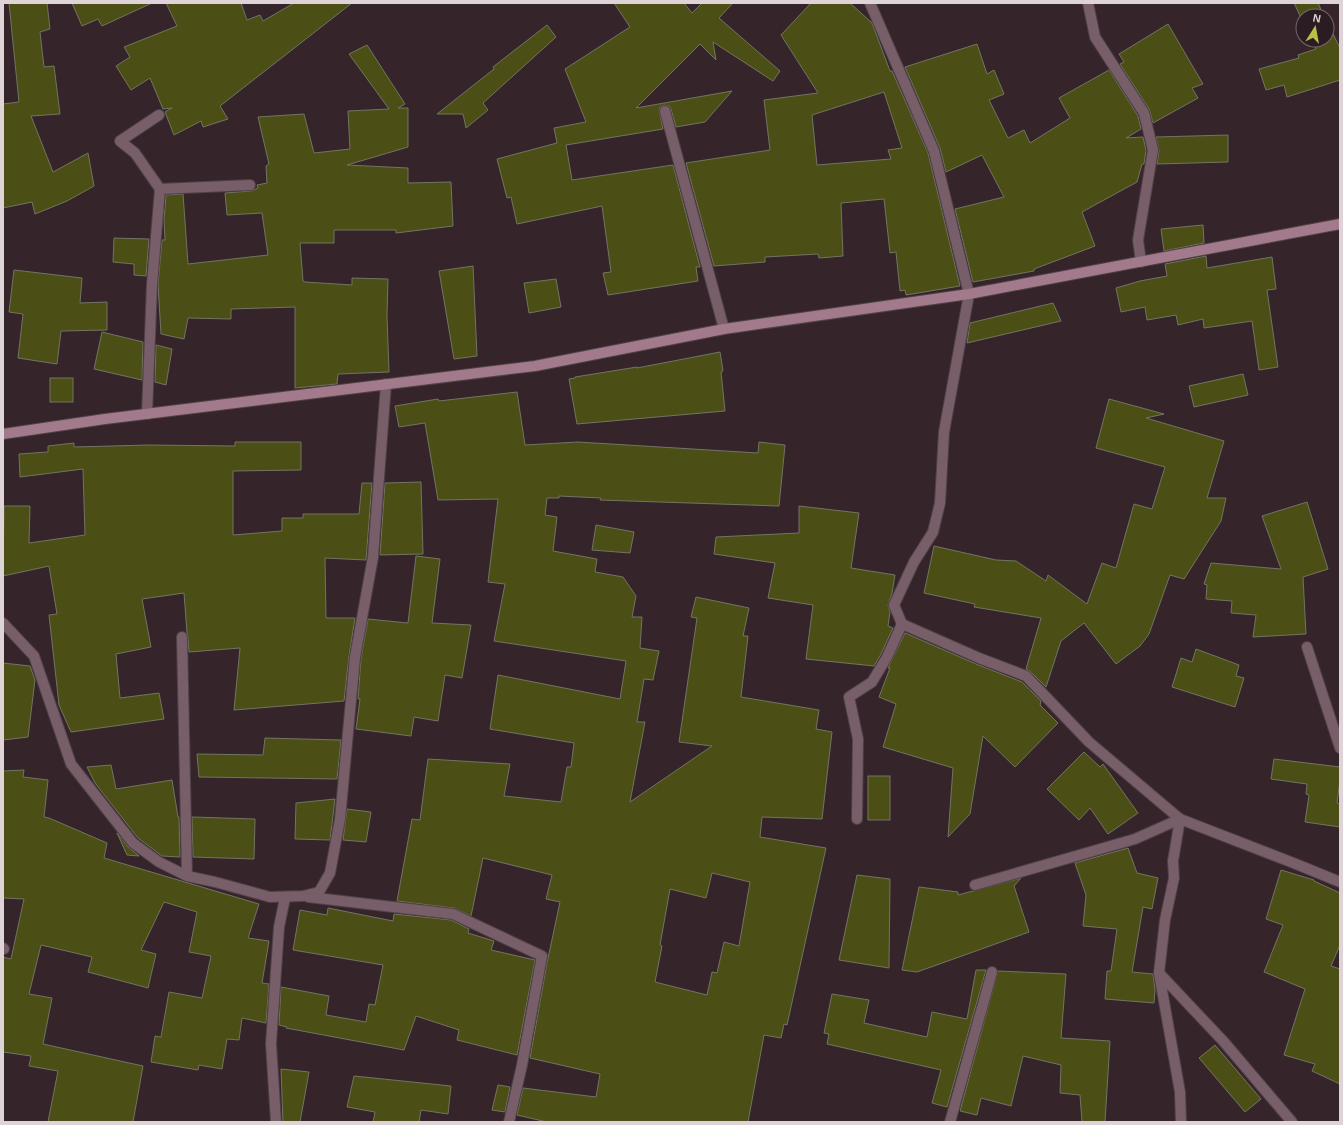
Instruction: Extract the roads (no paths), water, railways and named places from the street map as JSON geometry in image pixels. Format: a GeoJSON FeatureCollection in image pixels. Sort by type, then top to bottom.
{"type":"FeatureCollection","features":[{"type":"Feature","properties":{"kind":"street"},"geometry":{"type":"LineString","coordinates":[[870,3],[934,151],[969,294],[944,432],[940,503],[933,532],[914,562],[894,605],[902,624],[979,658],[1026,676],[1089,742],[1180,819],[1340,882]]}},
{"type":"Feature","properties":{"kind":"street"},"geometry":{"type":"LineString","coordinates":[[1088,3],[1095,37],[1144,113],[1153,150],[1138,240],[1141,262]]}},
{"type":"Feature","properties":{"kind":"street"},"geometry":{"type":"LineString","coordinates":[[665,111],[724,329]]}},
{"type":"Feature","properties":{"kind":"street"},"geometry":{"type":"LineString","coordinates":[[147,414],[152,284],[160,189],[135,153],[120,141],[159,115]]}},
{"type":"Feature","properties":{"kind":"street"},"geometry":{"type":"LineString","coordinates":[[160,189],[250,185]]}},
{"type":"Feature","properties":{"kind":"street"},"geometry":{"type":"LineString","coordinates":[[3,435],[147,414],[535,366],[724,329],[969,294],[1340,224]]}},
{"type":"Feature","properties":{"kind":"street"},"geometry":{"type":"LineString","coordinates":[[3,623],[34,656],[71,764],[133,843],[159,862],[187,876],[270,897],[285,898],[319,892],[330,873],[340,819],[355,657],[373,557],[386,384]]}},
{"type":"Feature","properties":{"kind":"street"},"geometry":{"type":"LineString","coordinates":[[857,819],[858,739],[849,697],[872,682],[887,657],[902,624]]}},
{"type":"Feature","properties":{"kind":"street"},"geometry":{"type":"LineString","coordinates":[[182,636],[187,876]]}},
{"type":"Feature","properties":{"kind":"street"},"geometry":{"type":"LineString","coordinates":[[1307,647],[1340,748]]}},
{"type":"Feature","properties":{"kind":"street"},"geometry":{"type":"LineString","coordinates":[[975,884],[1135,839],[1180,819]]}},
{"type":"Feature","properties":{"kind":"street"},"geometry":{"type":"LineString","coordinates":[[1180,819],[1173,861],[1174,878],[1165,920],[1159,972],[1180,1092],[1181,1122]]}},
{"type":"Feature","properties":{"kind":"street"},"geometry":{"type":"LineString","coordinates":[[303,896],[453,914],[542,956],[522,1065],[509,1122]]}},
{"type":"Feature","properties":{"kind":"street"},"geometry":{"type":"LineString","coordinates":[[276,1122],[271,1044],[279,927],[285,898]]}},
{"type":"Feature","properties":{"kind":"street"},"geometry":{"type":"LineString","coordinates":[[950,1122],[992,972]]}},
{"type":"Feature","properties":{"kind":"street"},"geometry":{"type":"LineString","coordinates":[[1159,972],[1224,1042],[1292,1122]]}}]}
